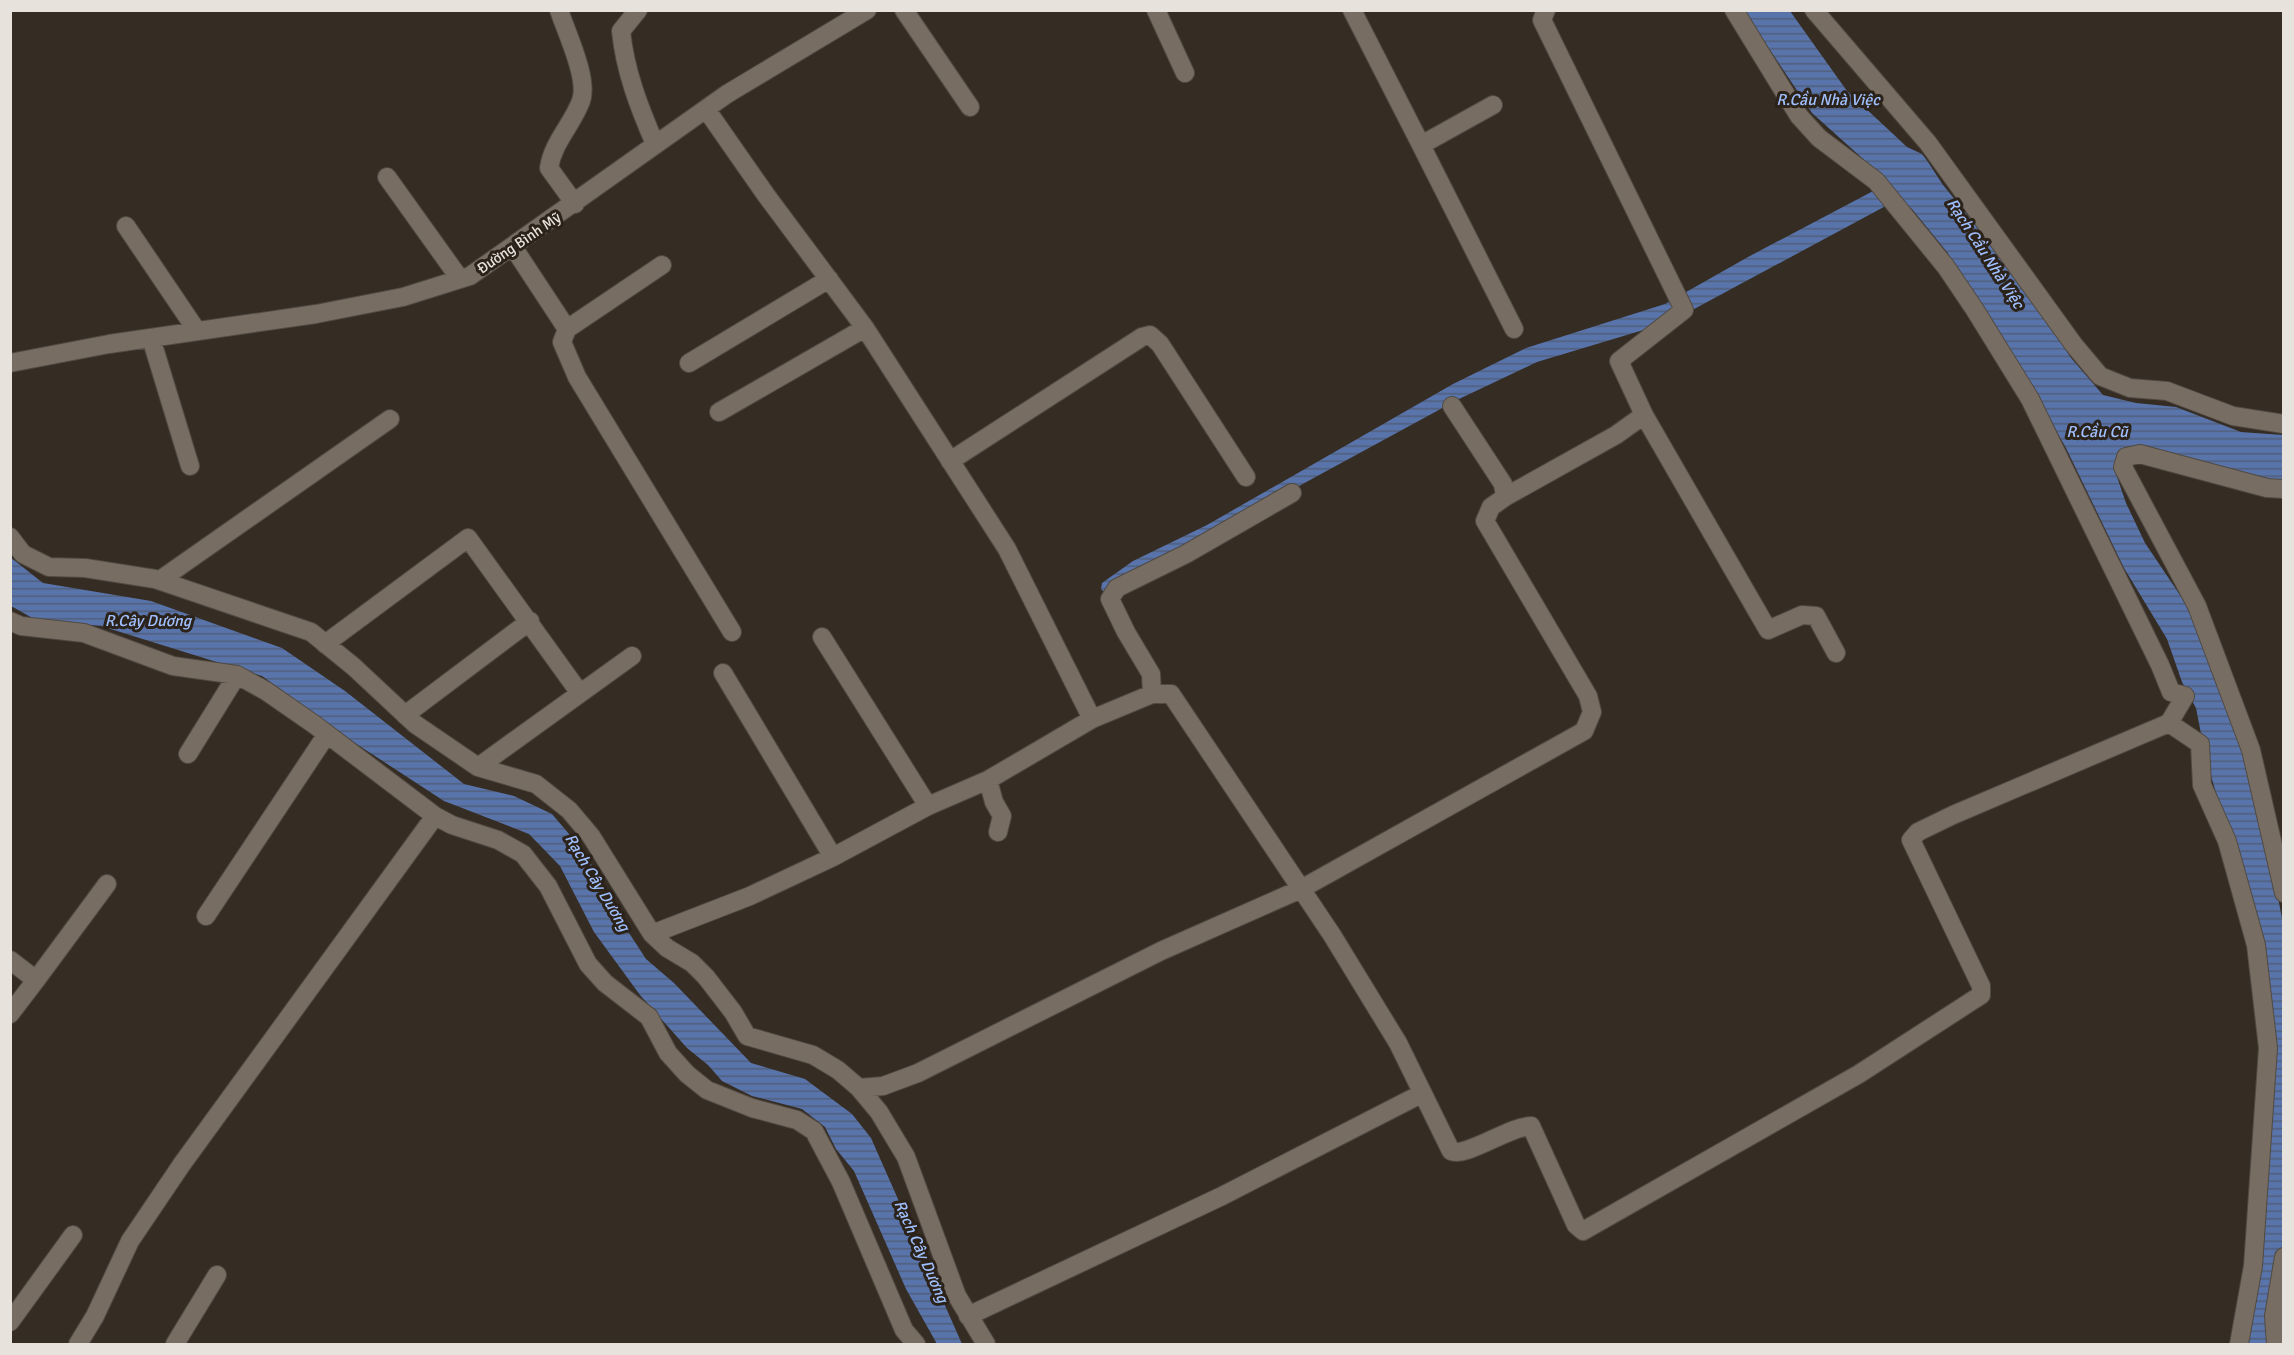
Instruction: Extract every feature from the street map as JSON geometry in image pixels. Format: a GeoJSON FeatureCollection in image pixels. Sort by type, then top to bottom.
{"type":"FeatureCollection","features":[{"type":"Feature","properties":{"kind":"street"},"geometry":{"type":"LineString","coordinates":[[559,10],[581,75],[582,99],[551,153],[549,168],[575,204]]}},
{"type":"Feature","properties":{"kind":"street"},"geometry":{"type":"LineString","coordinates":[[638,10],[621,31],[624,57],[639,107],[656,144]]}},
{"type":"Feature","properties":{"kind":"street","name":"Đường Bình Mỹ"},"geometry":{"type":"LineString","coordinates":[[10,363],[371,303],[470,276],[575,204],[706,109],[867,10]]}},
{"type":"Feature","properties":{"kind":"street"},"geometry":{"type":"LineString","coordinates":[[904,10],[970,107]]}},
{"type":"Feature","properties":{"kind":"street"},"geometry":{"type":"LineString","coordinates":[[1156,10],[1185,73]]}},
{"type":"Feature","properties":{"kind":"street"},"geometry":{"type":"LineString","coordinates":[[1352,10],[1514,329]]}},
{"type":"Feature","properties":{"kind":"street"},"geometry":{"type":"LineString","coordinates":[[1546,10],[1542,20],[1684,310],[1619,361],[1644,415],[1768,630],[1802,615],[1816,616],[1836,653]]}},
{"type":"Feature","properties":{"kind":"street"},"geometry":{"type":"LineString","coordinates":[[652,934],[750,896],[833,856],[928,806],[988,780],[1092,719],[1152,694],[1171,694],[1301,889],[1398,1043],[1421,1094],[1451,1151],[1456,1153],[1514,1129],[1531,1126],[1579,1230],[1588,1229],[1859,1074],[1981,995],[1981,986],[1911,840],[1918,832],[2169,723],[2185,696],[2171,692],[2030,399],[1946,267],[1876,181],[1819,138],[1799,116],[1734,10]]}},
{"type":"Feature","properties":{"kind":"street"},"geometry":{"type":"LineString","coordinates":[[1814,10],[1928,143],[2074,345],[2100,376],[2130,388],[2167,391],[2233,416],[2283,424]]}},
{"type":"Feature","properties":{"kind":"street"},"geometry":{"type":"LineString","coordinates":[[1421,145],[1493,105]]}},
{"type":"Feature","properties":{"kind":"street"},"geometry":{"type":"LineString","coordinates":[[706,109],[865,328],[1007,549],[1092,719]]}},
{"type":"Feature","properties":{"kind":"street"},"geometry":{"type":"LineString","coordinates":[[387,177],[460,279]]}},
{"type":"Feature","properties":{"kind":"street"},"geometry":{"type":"LineString","coordinates":[[126,226],[197,331]]}},
{"type":"Feature","properties":{"kind":"street"},"geometry":{"type":"LineString","coordinates":[[513,247],[567,329]]}},
{"type":"Feature","properties":{"kind":"street"},"geometry":{"type":"LineString","coordinates":[[662,265],[567,329],[562,342],[577,377],[732,632]]}},
{"type":"Feature","properties":{"kind":"street"},"geometry":{"type":"LineString","coordinates":[[689,363],[829,279]]}},
{"type":"Feature","properties":{"kind":"street"},"geometry":{"type":"LineString","coordinates":[[719,412],[865,328]]}},
{"type":"Feature","properties":{"kind":"street"},"geometry":{"type":"LineString","coordinates":[[950,461],[1142,337],[1150,335],[1160,344],[1246,477]]}},
{"type":"Feature","properties":{"kind":"street"},"geometry":{"type":"LineString","coordinates":[[151,338],[190,466]]}},
{"type":"Feature","properties":{"kind":"street"},"geometry":{"type":"LineString","coordinates":[[1452,406],[1503,484],[1505,496]]}},
{"type":"Feature","properties":{"kind":"street"},"geometry":{"type":"LineString","coordinates":[[859,1088],[883,1086],[918,1072],[1161,951],[1301,889],[1584,730],[1592,712],[1588,696],[1485,521],[1491,507],[1505,496],[1616,435],[1644,415]]}},
{"type":"Feature","properties":{"kind":"street"},"geometry":{"type":"LineString","coordinates":[[160,580],[390,420]]}},
{"type":"Feature","properties":{"kind":"street"},"geometry":{"type":"LineString","coordinates":[[2283,489],[2267,488],[2140,454],[2126,457],[2123,466],[2197,606],[2251,750],[2283,893]]}},
{"type":"Feature","properties":{"kind":"street"},"geometry":{"type":"LineString","coordinates":[[1152,694],[1151,674],[1125,632],[1110,599],[1117,588],[1186,554],[1292,492]]}},
{"type":"Feature","properties":{"kind":"street"},"geometry":{"type":"LineString","coordinates":[[10,537],[23,554],[49,567],[85,568],[160,580],[301,629],[325,644],[405,715],[478,767],[536,784],[568,810],[591,836],[652,934],[699,970],[734,1012],[747,1036],[813,1055],[838,1070],[859,1088],[883,1119],[906,1157],[949,1275],[968,1316],[986,1344]]}},
{"type":"Feature","properties":{"kind":"street"},"geometry":{"type":"LineString","coordinates":[[325,644],[468,538],[579,692]]}},
{"type":"Feature","properties":{"kind":"street"},"geometry":{"type":"LineString","coordinates":[[10,621],[21,627],[84,633],[173,666],[237,675],[266,690],[435,816],[452,825],[498,840],[523,854],[548,886],[588,964],[605,983],[649,1017],[668,1053],[687,1074],[707,1090],[752,1108],[797,1120],[814,1131],[841,1182],[904,1330],[916,1344]]}},
{"type":"Feature","properties":{"kind":"street"},"geometry":{"type":"LineString","coordinates":[[405,715],[530,621]]}},
{"type":"Feature","properties":{"kind":"street"},"geometry":{"type":"LineString","coordinates":[[822,637],[928,806]]}},
{"type":"Feature","properties":{"kind":"street"},"geometry":{"type":"LineString","coordinates":[[478,767],[632,656]]}},
{"type":"Feature","properties":{"kind":"street"},"geometry":{"type":"LineString","coordinates":[[723,673],[833,856]]}},
{"type":"Feature","properties":{"kind":"street"},"geometry":{"type":"LineString","coordinates":[[189,754],[237,675]]}},
{"type":"Feature","properties":{"kind":"street"},"geometry":{"type":"LineString","coordinates":[[2169,723],[2200,744],[2202,785],[2227,840],[2256,945],[2268,1048],[2253,1266],[2239,1344]]}},
{"type":"Feature","properties":{"kind":"street"},"geometry":{"type":"LineString","coordinates":[[206,916],[327,734]]}},
{"type":"Feature","properties":{"kind":"street"},"geometry":{"type":"LineString","coordinates":[[988,780],[994,802],[1002,816],[998,832]]}},
{"type":"Feature","properties":{"kind":"street"},"geometry":{"type":"LineString","coordinates":[[78,1344],[95,1316],[130,1241],[435,816]]}},
{"type":"Feature","properties":{"kind":"street"},"geometry":{"type":"LineString","coordinates":[[10,1014],[107,884]]}},
{"type":"Feature","properties":{"kind":"street"},"geometry":{"type":"LineString","coordinates":[[10,960],[36,980]]}},
{"type":"Feature","properties":{"kind":"street"},"geometry":{"type":"LineString","coordinates":[[968,1316],[1222,1196],[1421,1094]]}},
{"type":"Feature","properties":{"kind":"street"},"geometry":{"type":"LineString","coordinates":[[10,1322],[74,1235]]}},
{"type":"Feature","properties":{"kind":"street"},"geometry":{"type":"LineString","coordinates":[[2276,1344],[2274,1316],[2283,1257]]}},
{"type":"Feature","properties":{"kind":"street"},"geometry":{"type":"LineString","coordinates":[[175,1344],[217,1275]]}},
{"type":"Feature","properties":{"kind":"water","name":"R.Cầu Cũ"},"geometry":{"type":"Polygon","coordinates":[[[1744,11],[1790,11],[1847,91],[1907,147],[1922,154],[1943,185],[2022,282],[2071,358],[2103,395],[2136,403],[2176,407],[2241,432],[2283,435],[2283,486],[2123,455],[2116,474],[2126,503],[2145,543],[2188,607],[2230,709],[2264,827],[2283,923],[2284,1226],[2272,1344],[2244,1344],[2263,1170],[2257,931],[2206,759],[2196,708],[2182,682],[2167,639],[2124,568],[2066,448],[2024,373],[1947,252],[1912,209],[1895,201],[1670,322],[1537,362],[1459,399],[1104,592],[1101,589],[1102,583],[1133,561],[1207,525],[1453,384],[1526,348],[1665,304],[1875,190],[1881,175],[1812,113],[1744,11]]]}},
{"type":"Feature","properties":{"kind":"water","name":"R.Cây Dương"},"geometry":{"type":"Polygon","coordinates":[[[10,557],[43,583],[151,601],[282,648],[345,691],[464,784],[514,796],[552,814],[586,854],[616,913],[646,959],[674,983],[751,1063],[805,1079],[852,1114],[871,1138],[962,1344],[937,1344],[906,1289],[854,1171],[836,1149],[825,1127],[802,1109],[752,1096],[722,1081],[708,1065],[687,1048],[640,995],[594,932],[560,866],[529,834],[444,801],[355,743],[262,676],[101,626],[36,620],[11,606],[10,557]]]}},
{"type":"Feature","properties":{"kind":"water label","name":"R.Cầu Nhà Việc"},"geometry":{"type":"Point","coordinates":[1828,99]}},
{"type":"Feature","properties":{"kind":"water label","name":"Rạch Cầu Nhà Việc"},"geometry":{"type":"Point","coordinates":[1986,253]}},
{"type":"Feature","properties":{"kind":"water label","name":"Rạch Cây Dương"},"geometry":{"type":"Point","coordinates":[598,882]}},
{"type":"Feature","properties":{"kind":"water label","name":"Rạch Cây Dương"},"geometry":{"type":"Point","coordinates":[922,1251]}}]}
